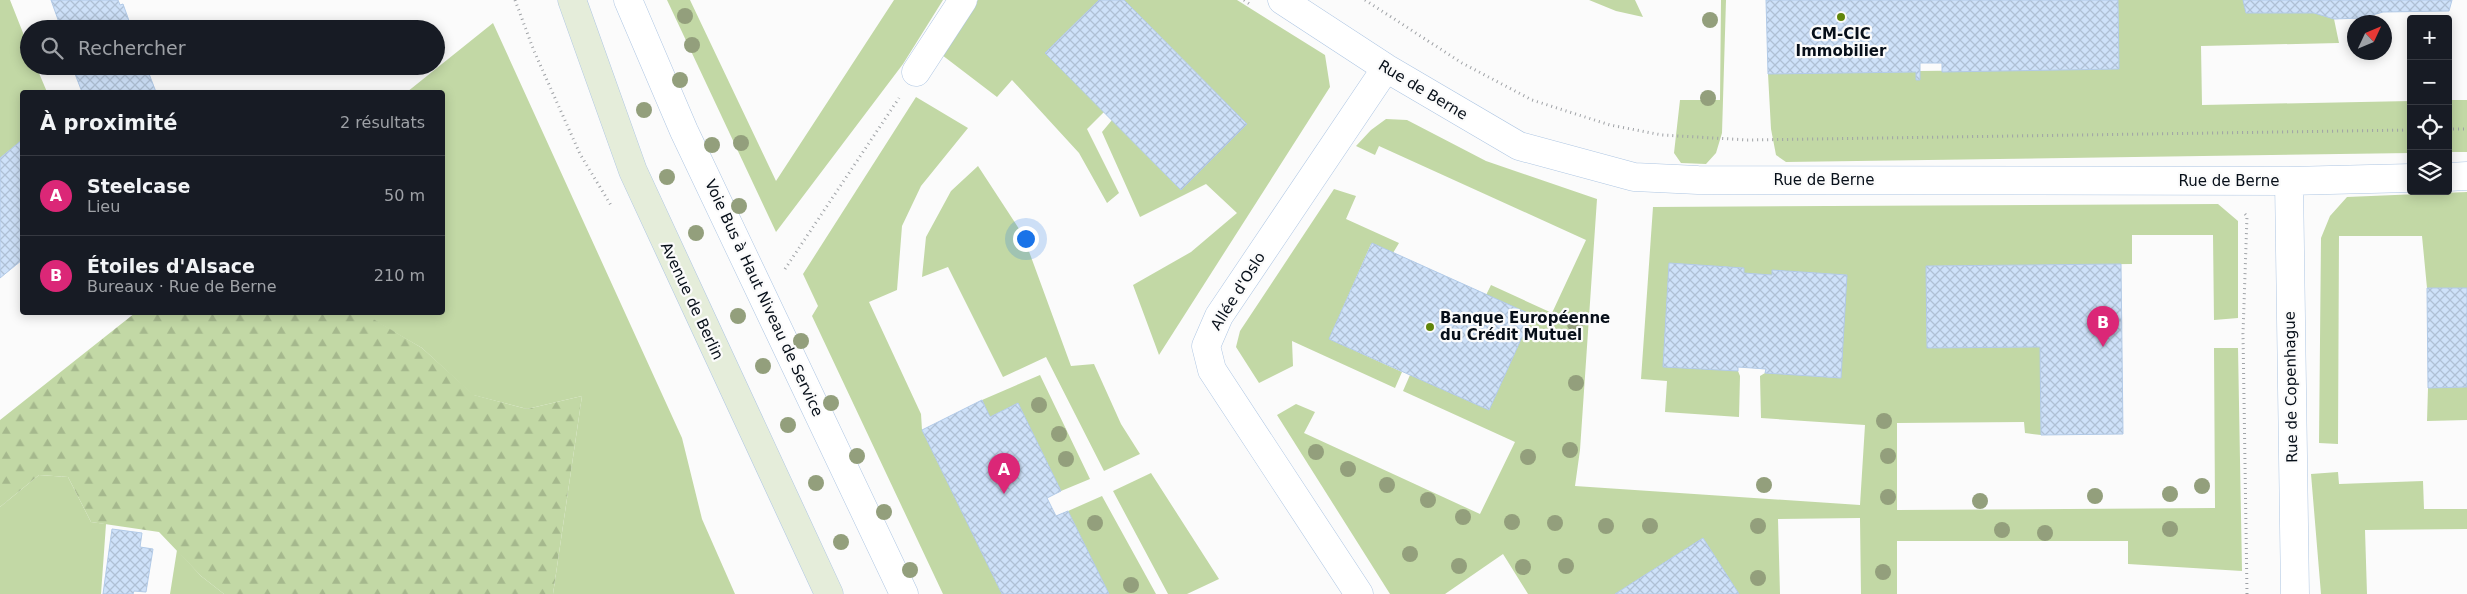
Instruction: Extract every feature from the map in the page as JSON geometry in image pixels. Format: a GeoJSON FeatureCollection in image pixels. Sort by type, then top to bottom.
{"type":"FeatureCollection","features":[{"type":"Feature","properties":{"kind":"street","name":"Avenue de Berlin"},"geometry":{"type":"LineString","coordinates":[[572,0],[633,172],[830,594]]}},
{"type":"Feature","properties":{"kind":"street","name":"Voie Bus à Haut Niveau de Service"},"geometry":{"type":"LineString","coordinates":[[628,0],[693,149],[904,594]]}},
{"type":"Feature","properties":{"kind":"street"},"geometry":{"type":"LineString","coordinates":[[916,72],[963,0]]}},
{"type":"Feature","properties":{"kind":"street","name":"Rue de Berne"},"geometry":{"type":"LineString","coordinates":[[1282,0],[1386,68],[1519,146],[1634,177],[1698,180],[2220,181],[2407,178]]}},
{"type":"Feature","properties":{"kind":"street","name":"Allée d'Oslo"},"geometry":{"type":"LineString","coordinates":[[1359,594],[1212,370],[1206,346],[1219,316],[1386,68]]}},
{"type":"Feature","properties":{"kind":"street"},"geometry":{"type":"LineString","coordinates":[[2452,177],[2467,176]]}},
{"type":"Feature","properties":{"kind":"street","name":"Rue de Copenhague"},"geometry":{"type":"LineString","coordinates":[[2289,181],[2295,594]]}},
{"type":"Feature","properties":{"kind":"path"},"geometry":{"type":"LineString","coordinates":[[515,0],[534,51],[580,154],[615,212]]}},
{"type":"Feature","properties":{"kind":"path"},"geometry":{"type":"LineString","coordinates":[[1365,0],[1462,63],[1532,100],[1610,125],[1662,135],[1748,140],[2407,130]]}},
{"type":"Feature","properties":{"kind":"path"},"geometry":{"type":"LineString","coordinates":[[784,271],[916,72]]}},
{"type":"Feature","properties":{"kind":"path"},"geometry":{"type":"LineString","coordinates":[[2452,130],[2467,129]]}},
{"type":"Feature","properties":{"kind":"path"},"geometry":{"type":"LineString","coordinates":[[2220,181],[2219,200],[2247,216],[2243,334],[2247,594]]}},
{"type":"Feature","properties":{"kind":"green space"},"geometry":{"type":"Polygon","coordinates":[[[0,0],[10,0],[20,25],[20,75],[40,75],[46,90],[20,90],[20,142],[0,158],[0,0]]]}},
{"type":"Feature","properties":{"kind":"green space"},"geometry":{"type":"Polygon","coordinates":[[[667,0],[690,0],[776,181],[894,0],[943,0],[903,64],[776,232],[667,0]]]}},
{"type":"Feature","properties":{"kind":"green space"},"geometry":{"type":"Polygon","coordinates":[[[978,0],[1099,0],[1045,53],[1104,112],[1087,129],[1119,193],[1107,203],[1079,153],[1012,80],[997,97],[942,55],[978,0]]]}},
{"type":"Feature","properties":{"kind":"green space"},"geometry":{"type":"Polygon","coordinates":[[[1124,0],[1237,0],[1325,55],[1330,87],[1159,355],[1133,285],[1191,252],[1237,213],[1206,184],[1140,217],[1102,132],[1112,120],[1181,190],[1247,124],[1124,0]]]}},
{"type":"Feature","properties":{"kind":"green space"},"geometry":{"type":"Polygon","coordinates":[[[1589,0],[1635,0],[1643,17],[1616,11],[1589,0]]]}},
{"type":"Feature","properties":{"kind":"green space"},"geometry":{"type":"Polygon","coordinates":[[[1721,0],[1726,0],[1722,133],[1716,153],[1706,164],[1681,163],[1674,153],[1680,100],[1720,100],[1721,0]]]}},
{"type":"Feature","properties":{"kind":"green space"},"geometry":{"type":"Polygon","coordinates":[[[2118,0],[2243,0],[2246,13],[2314,13],[2334,19],[2339,43],[2201,46],[2202,105],[2407,101],[2407,153],[1786,162],[1776,155],[1771,129],[1768,74],[1916,72],[1916,80],[1919,71],[2119,69],[2118,0]]]}},
{"type":"Feature","properties":{"kind":"green space"},"geometry":{"type":"Polygon","coordinates":[[[493,23],[682,438],[702,519],[735,594],[553,594],[582,396],[527,409],[473,395],[422,348],[365,315],[445,315],[445,90],[409,90],[428,75],[445,75],[445,62],[493,23]]]}},
{"type":"Feature","properties":{"kind":"green space"},"geometry":{"type":"Polygon","coordinates":[[[916,97],[968,128],[921,186],[902,226],[897,290],[869,302],[921,414],[922,430],[1002,594],[943,594],[812,316],[818,306],[803,274],[916,97]]]}},
{"type":"Feature","properties":{"kind":"green space"},"geometry":{"type":"Polygon","coordinates":[[[2452,100],[2467,100],[2467,152],[2452,152],[2452,100]]]}},
{"type":"Feature","properties":{"kind":"green space"},"geometry":{"type":"Polygon","coordinates":[[[1386,119],[1407,120],[1486,161],[1597,199],[1580,450],[1575,486],[1860,505],[1865,425],[1761,418],[1760,376],[1765,373],[1840,378],[1847,275],[1772,270],[1772,275],[1744,273],[1744,268],[1669,263],[1663,366],[1738,371],[1740,376],[1739,417],[1665,412],[1667,381],[1641,379],[1653,207],[2218,204],[2238,221],[2238,318],[2214,320],[2213,235],[2132,235],[2132,264],[1926,266],[1927,348],[2040,347],[2041,435],[2025,433],[2024,422],[1897,423],[1897,510],[2215,508],[2214,348],[2238,348],[2242,571],[2128,564],[2128,541],[1897,541],[1897,594],[1861,594],[1860,518],[1778,519],[1780,594],[1739,594],[1703,538],[1615,594],[1528,594],[1503,554],[1445,594],[1390,594],[1277,415],[1296,404],[1315,412],[1304,433],[1480,514],[1515,442],[1403,391],[1410,375],[1489,410],[1532,315],[1486,295],[1491,285],[1552,313],[1586,240],[1379,146],[1375,155],[1356,146],[1371,130],[1386,119]]]}},
{"type":"Feature","properties":{"kind":"green space"},"geometry":{"type":"Polygon","coordinates":[[[978,166],[1023,235],[1071,366],[1094,364],[1121,424],[1140,454],[1104,471],[1046,357],[1003,377],[948,267],[922,277],[926,237],[951,191],[978,166]]]}},
{"type":"Feature","properties":{"kind":"green space"},"geometry":{"type":"Polygon","coordinates":[[[1334,189],[1356,196],[1346,219],[1399,243],[1393,253],[1371,244],[1329,339],[1402,372],[1395,388],[1292,341],[1293,366],[1259,383],[1236,347],[1240,331],[1334,189]]]}},
{"type":"Feature","properties":{"kind":"green space"},"geometry":{"type":"Polygon","coordinates":[[[2467,192],[2467,288],[2427,288],[2422,236],[2339,236],[2338,444],[2319,443],[2321,238],[2330,216],[2347,197],[2452,195],[2452,193],[2467,192]]]}},
{"type":"Feature","properties":{"kind":"green space"},"geometry":{"type":"Polygon","coordinates":[[[132,315],[366,315],[422,348],[474,395],[527,409],[582,396],[553,594],[224,594],[201,576],[159,532],[91,522],[68,477],[39,475],[0,507],[0,420],[132,315]]]}},
{"type":"Feature","properties":{"kind":"green space"},"geometry":{"type":"Polygon","coordinates":[[[1040,375],[1090,479],[1061,491],[1018,403],[990,417],[982,400],[1040,375]]]}},
{"type":"Feature","properties":{"kind":"green space"},"geometry":{"type":"Polygon","coordinates":[[[2467,387],[2467,420],[2427,421],[2428,388],[2467,387]]]}},
{"type":"Feature","properties":{"kind":"green space"},"geometry":{"type":"Polygon","coordinates":[[[2338,472],[2339,484],[2423,481],[2424,509],[2467,509],[2467,529],[2365,530],[2367,594],[2321,594],[2311,474],[2338,472]]]}},
{"type":"Feature","properties":{"kind":"green space"},"geometry":{"type":"Polygon","coordinates":[[[1151,473],[1219,579],[1187,594],[1168,594],[1113,491],[1151,473]]]}},
{"type":"Feature","properties":{"kind":"green space"},"geometry":{"type":"Polygon","coordinates":[[[39,475],[68,477],[91,522],[106,524],[101,594],[0,594],[0,507],[39,475]]]}},
{"type":"Feature","properties":{"kind":"green space"},"geometry":{"type":"Polygon","coordinates":[[[1102,496],[1156,594],[1109,594],[1068,511],[1102,496]]]}},
{"type":"Feature","properties":{"kind":"green space"},"geometry":{"type":"Polygon","coordinates":[[[177,550],[201,576],[224,594],[170,594],[177,550]]]}},
{"type":"Feature","properties":{"kind":"building"},"geometry":{"type":"Polygon","coordinates":[[[51,0],[118,0],[120,5],[123,4],[129,20],[58,20],[51,0]]]}},
{"type":"Feature","properties":{"kind":"building"},"geometry":{"type":"Polygon","coordinates":[[[1099,0],[1124,0],[1247,124],[1181,190],[1045,53],[1099,0]]]}},
{"type":"Feature","properties":{"kind":"building"},"geometry":{"type":"Polygon","coordinates":[[[1766,0],[2118,0],[2119,69],[1942,72],[1942,63],[1920,63],[1920,80],[1916,80],[1916,72],[1768,74],[1766,0]]]}},
{"type":"Feature","properties":{"kind":"building"},"geometry":{"type":"Polygon","coordinates":[[[2243,0],[2452,0],[2449,11],[2383,12],[2372,15],[2347,15],[2347,19],[2334,19],[2314,13],[2246,13],[2243,0]]]}},
{"type":"Feature","properties":{"kind":"building"},"geometry":{"type":"Polygon","coordinates":[[[75,75],[149,75],[155,90],[81,90],[75,75]]]}},
{"type":"Feature","properties":{"kind":"building"},"geometry":{"type":"Polygon","coordinates":[[[20,142],[20,262],[0,278],[0,158],[20,142]]]}},
{"type":"Feature","properties":{"kind":"building","name":"Banque Européenne du Crédit Mutuel"},"geometry":{"type":"Polygon","coordinates":[[[1372,243],[1532,315],[1489,410],[1329,339],[1372,243]]]}},
{"type":"Feature","properties":{"kind":"building"},"geometry":{"type":"Polygon","coordinates":[[[1669,263],[1744,268],[1744,273],[1772,275],[1772,270],[1847,275],[1841,378],[1765,373],[1766,369],[1738,367],[1738,371],[1663,367],[1669,263]]]}},
{"type":"Feature","properties":{"kind":"building"},"geometry":{"type":"Polygon","coordinates":[[[2121,264],[2123,434],[2041,435],[2040,347],[1927,348],[1926,266],[2121,264]]]}},
{"type":"Feature","properties":{"kind":"building"},"geometry":{"type":"Polygon","coordinates":[[[2427,288],[2467,288],[2467,387],[2428,388],[2427,288]]]}},
{"type":"Feature","properties":{"kind":"building"},"geometry":{"type":"Polygon","coordinates":[[[982,400],[990,417],[1018,403],[1061,491],[1047,498],[1056,516],[1068,511],[1109,594],[1002,594],[922,430],[982,400]]]}},
{"type":"Feature","properties":{"kind":"building"},"geometry":{"type":"Polygon","coordinates":[[[112,529],[142,533],[140,547],[153,549],[146,592],[134,591],[133,594],[103,594],[112,529]]]}},
{"type":"Feature","properties":{"kind":"building"},"geometry":{"type":"Polygon","coordinates":[[[1703,538],[1739,594],[1615,594],[1703,538]]]}},
{"type":"Feature","properties":{"kind":"place","name":"CM-CIC Immobilier"},"geometry":{"type":"Point","coordinates":[1841,17]}},
{"type":"Feature","properties":{"kind":"place","name":"Banque Européenne du Crédit Mutuel"},"geometry":{"type":"Point","coordinates":[1430,327]}},
{"type":"Feature","properties":{"kind":"place","name":"Étoiles d'Alsace"},"geometry":{"type":"Point","coordinates":[2103,347]}},
{"type":"Feature","properties":{"kind":"place","name":"Steelcase"},"geometry":{"type":"Point","coordinates":[1004,494]}}]}
